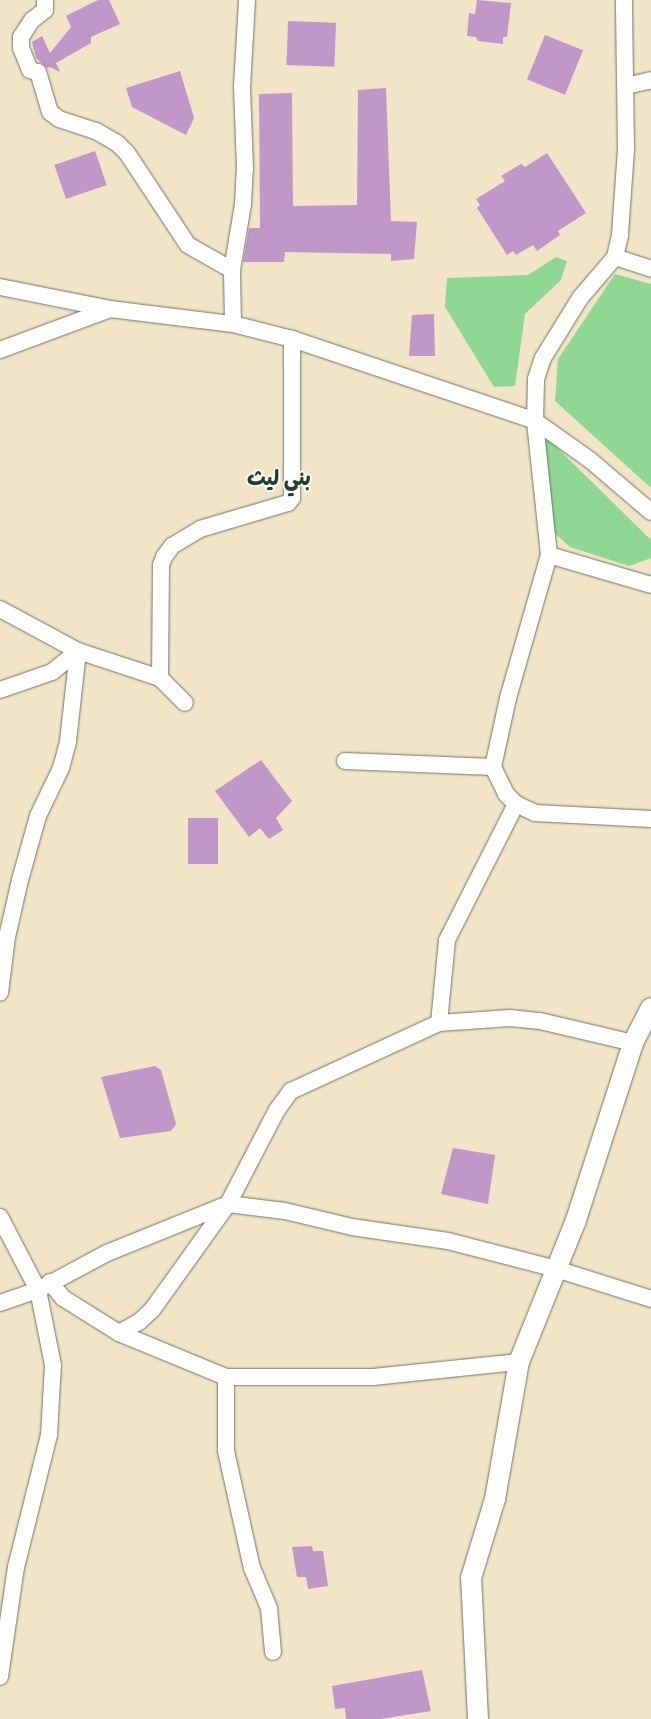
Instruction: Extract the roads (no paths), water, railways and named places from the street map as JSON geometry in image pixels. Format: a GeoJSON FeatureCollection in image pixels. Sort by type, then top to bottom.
{"type":"FeatureCollection","features":[{"type":"Feature","properties":{"kind":"street"},"geometry":{"type":"LineString","coordinates":[[45,0],[45,10],[32,20],[21,37],[21,48],[30,70],[38,72],[50,112],[59,120],[96,131],[116,143],[127,153],[181,237],[197,252],[232,270]]}},
{"type":"Feature","properties":{"kind":"street"},"geometry":{"type":"LineString","coordinates":[[233,324],[232,270],[243,204],[242,88],[247,0]]}},
{"type":"Feature","properties":{"kind":"street"},"geometry":{"type":"LineString","coordinates":[[624,0],[626,86],[623,195],[614,257],[580,298],[543,358],[536,379],[536,421],[549,555],[508,698],[493,767],[506,794],[516,804],[535,812],[651,819]]}},
{"type":"Feature","properties":{"kind":"street"},"geometry":{"type":"LineString","coordinates":[[626,86],[651,80]]}},
{"type":"Feature","properties":{"kind":"street"},"geometry":{"type":"LineString","coordinates":[[614,257],[651,269]]}},
{"type":"Feature","properties":{"kind":"street"},"geometry":{"type":"LineString","coordinates":[[0,287],[110,309],[233,324],[292,339],[536,421],[590,460],[651,512]]}},
{"type":"Feature","properties":{"kind":"street"},"geometry":{"type":"LineString","coordinates":[[0,350],[110,309]]}},
{"type":"Feature","properties":{"kind":"street"},"geometry":{"type":"LineString","coordinates":[[160,678],[164,557],[172,546],[200,529],[288,503],[292,498],[292,339]]}},
{"type":"Feature","properties":{"kind":"street"},"geometry":{"type":"LineString","coordinates":[[549,555],[651,585]]}},
{"type":"Feature","properties":{"kind":"street"},"geometry":{"type":"LineString","coordinates":[[0,609],[78,652],[160,678],[185,703]]}},
{"type":"Feature","properties":{"kind":"street"},"geometry":{"type":"LineString","coordinates":[[0,690],[52,672],[78,652]]}},
{"type":"Feature","properties":{"kind":"street"},"geometry":{"type":"LineString","coordinates":[[0,993],[7,937],[20,880],[38,816],[61,768],[68,742],[78,652]]}},
{"type":"Feature","properties":{"kind":"street"},"geometry":{"type":"LineString","coordinates":[[345,761],[493,767]]}},
{"type":"Feature","properties":{"kind":"street"},"geometry":{"type":"LineString","coordinates":[[439,1023],[449,932],[466,906],[516,804]]}},
{"type":"Feature","properties":{"kind":"street"},"geometry":{"type":"LineString","coordinates":[[478,1719],[471,1578],[494,1499],[519,1362],[575,1223],[633,1044],[651,1008]]}},
{"type":"Feature","properties":{"kind":"street"},"geometry":{"type":"LineString","coordinates":[[119,1332],[139,1322],[152,1310],[228,1204],[277,1110],[291,1091],[439,1023],[510,1018],[540,1021],[633,1044]]}},
{"type":"Feature","properties":{"kind":"street"},"geometry":{"type":"LineString","coordinates":[[3,1298],[44,1286],[107,1253],[228,1204],[285,1211],[352,1227],[448,1241],[556,1269],[651,1299]]}},
{"type":"Feature","properties":{"kind":"street"},"geometry":{"type":"LineString","coordinates":[[0,1218],[44,1286],[119,1332],[226,1377],[373,1377],[519,1362]]}},
{"type":"Feature","properties":{"kind":"street"},"geometry":{"type":"LineString","coordinates":[[0,1677],[16,1567],[49,1435],[52,1366],[44,1286]]}},
{"type":"Feature","properties":{"kind":"street"},"geometry":{"type":"LineString","coordinates":[[226,1377],[226,1451],[252,1568],[270,1608],[273,1652]]}},
{"type":"Feature","properties":{"kind":"district","name":"بني ليث"},"geometry":{"type":"Point","coordinates":[279,481]}}]}
